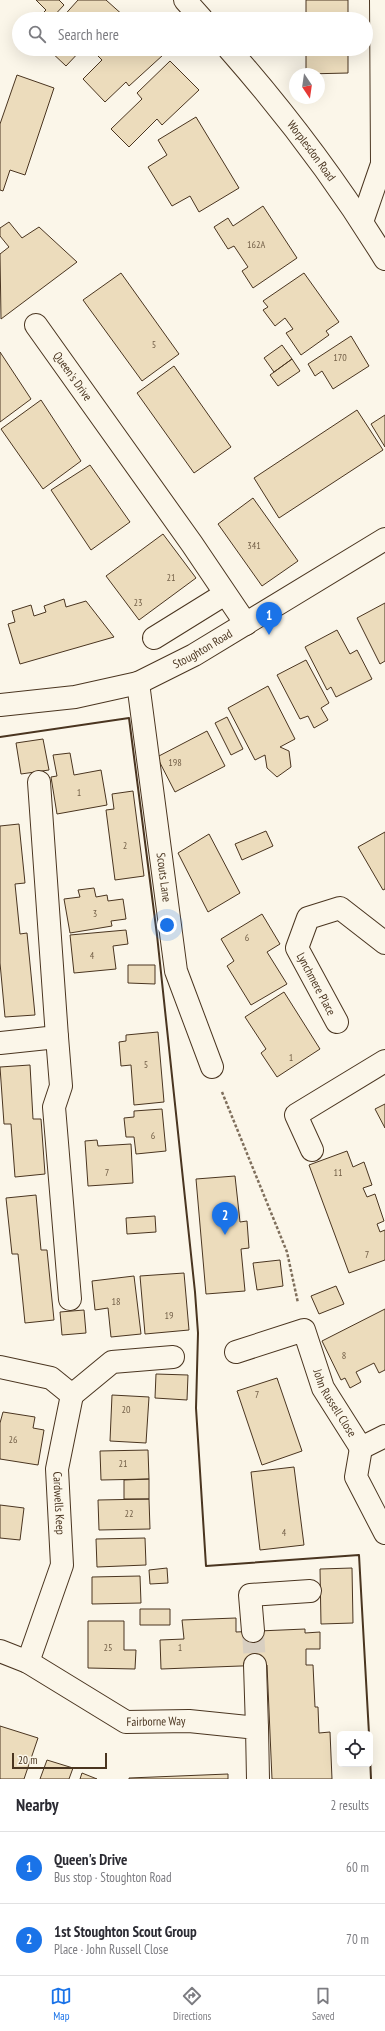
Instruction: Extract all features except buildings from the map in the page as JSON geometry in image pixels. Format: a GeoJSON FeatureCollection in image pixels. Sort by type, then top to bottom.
{"type":"FeatureCollection","features":[{"type":"Feature","properties":{"kind":"street"},"geometry":{"type":"LineString","coordinates":[[185,0],[196,12]]}},
{"type":"Feature","properties":{"kind":"street"},"geometry":{"type":"LineString","coordinates":[[362,222],[382,164],[381,0]]}},
{"type":"Feature","properties":{"kind":"street","name":"Worplesdon Road"},"geometry":{"type":"LineString","coordinates":[[235,56],[267,92],[316,155],[362,222],[385,259]]}},
{"type":"Feature","properties":{"kind":"street","name":"Queen's Drive"},"geometry":{"type":"LineString","coordinates":[[36,325],[246,624]]}},
{"type":"Feature","properties":{"kind":"street","name":"Stoughton Road"},"geometry":{"type":"LineString","coordinates":[[0,705],[75,697],[138,683],[194,655],[385,539]]}},
{"type":"Feature","properties":{"kind":"street"},"geometry":{"type":"LineString","coordinates":[[154,638],[225,594]]}},
{"type":"Feature","properties":{"kind":"street","name":"Scouts Lane"},"geometry":{"type":"LineString","coordinates":[[138,683],[176,971],[212,1067]]}},
{"type":"Feature","properties":{"kind":"street"},"geometry":{"type":"LineString","coordinates":[[39,782],[61,1086],[54,1107],[70,1299]]}},
{"type":"Feature","properties":{"kind":"street","name":"Lynchmere Place"},"geometry":{"type":"LineString","coordinates":[[337,1022],[297,948],[308,918],[340,908],[385,943]]}},
{"type":"Feature","properties":{"kind":"street"},"geometry":{"type":"LineString","coordinates":[[0,1043],[57,1037]]}},
{"type":"Feature","properties":{"kind":"street"},"geometry":{"type":"LineString","coordinates":[[312,1150],[296,1115],[385,1061]]}},
{"type":"Feature","properties":{"kind":"street"},"geometry":{"type":"LineString","coordinates":[[236,1352],[304,1330]]}},
{"type":"Feature","properties":{"kind":"street","name":"John Russell Close"},"geometry":{"type":"LineString","coordinates":[[304,1330],[323,1388],[360,1448],[385,1436]]}},
{"type":"Feature","properties":{"kind":"street"},"geometry":{"type":"LineString","coordinates":[[0,1367],[51,1378],[72,1395],[112,1362],[173,1357]]}},
{"type":"Feature","properties":{"kind":"street","name":"Cardwells Keep"},"geometry":{"type":"LineString","coordinates":[[28,1662],[62,1565],[56,1469],[72,1395]]}},
{"type":"Feature","properties":{"kind":"street"},"geometry":{"type":"LineString","coordinates":[[360,1448],[356,1477],[385,1533]]}},
{"type":"Feature","properties":{"kind":"street"},"geometry":{"type":"LineString","coordinates":[[253,1631],[250,1595],[310,1591]]}},
{"type":"Feature","properties":{"kind":"street","name":"Fairborne Way"},"geometry":{"type":"LineString","coordinates":[[0,1651],[28,1662],[126,1722],[189,1721],[257,1728]]}},
{"type":"Feature","properties":{"kind":"street"},"geometry":{"type":"LineString","coordinates":[[255,1665],[258,1779]]}},
{"type":"Feature","properties":{"kind":"path"},"geometry":{"type":"LineString","coordinates":[[212,1067],[287,1252],[304,1330]]}},
{"type":"Feature","properties":{"kind":"tunnel"},"geometry":{"type":"LineString","coordinates":[[253,1631],[255,1665]]}},
{"type":"Feature","properties":{"kind":"wall"},"geometry":{"type":"LineString","coordinates":[[0,737],[129,718],[157,935],[195,1292],[198,1333],[196,1408],[206,1566],[359,1555],[369,1731]]}},
{"type":"Feature","properties":{"kind":"wall"},"geometry":{"type":"LineString","coordinates":[[370,1767],[371,1779]]}},
{"type":"Feature","properties":{"kind":"place","name":"Queen's Drive"},"geometry":{"type":"Point","coordinates":[269,635]}},
{"type":"Feature","properties":{"kind":"place","name":"1st Stoughton Scout Group"},"geometry":{"type":"Point","coordinates":[225,1235]}}]}
